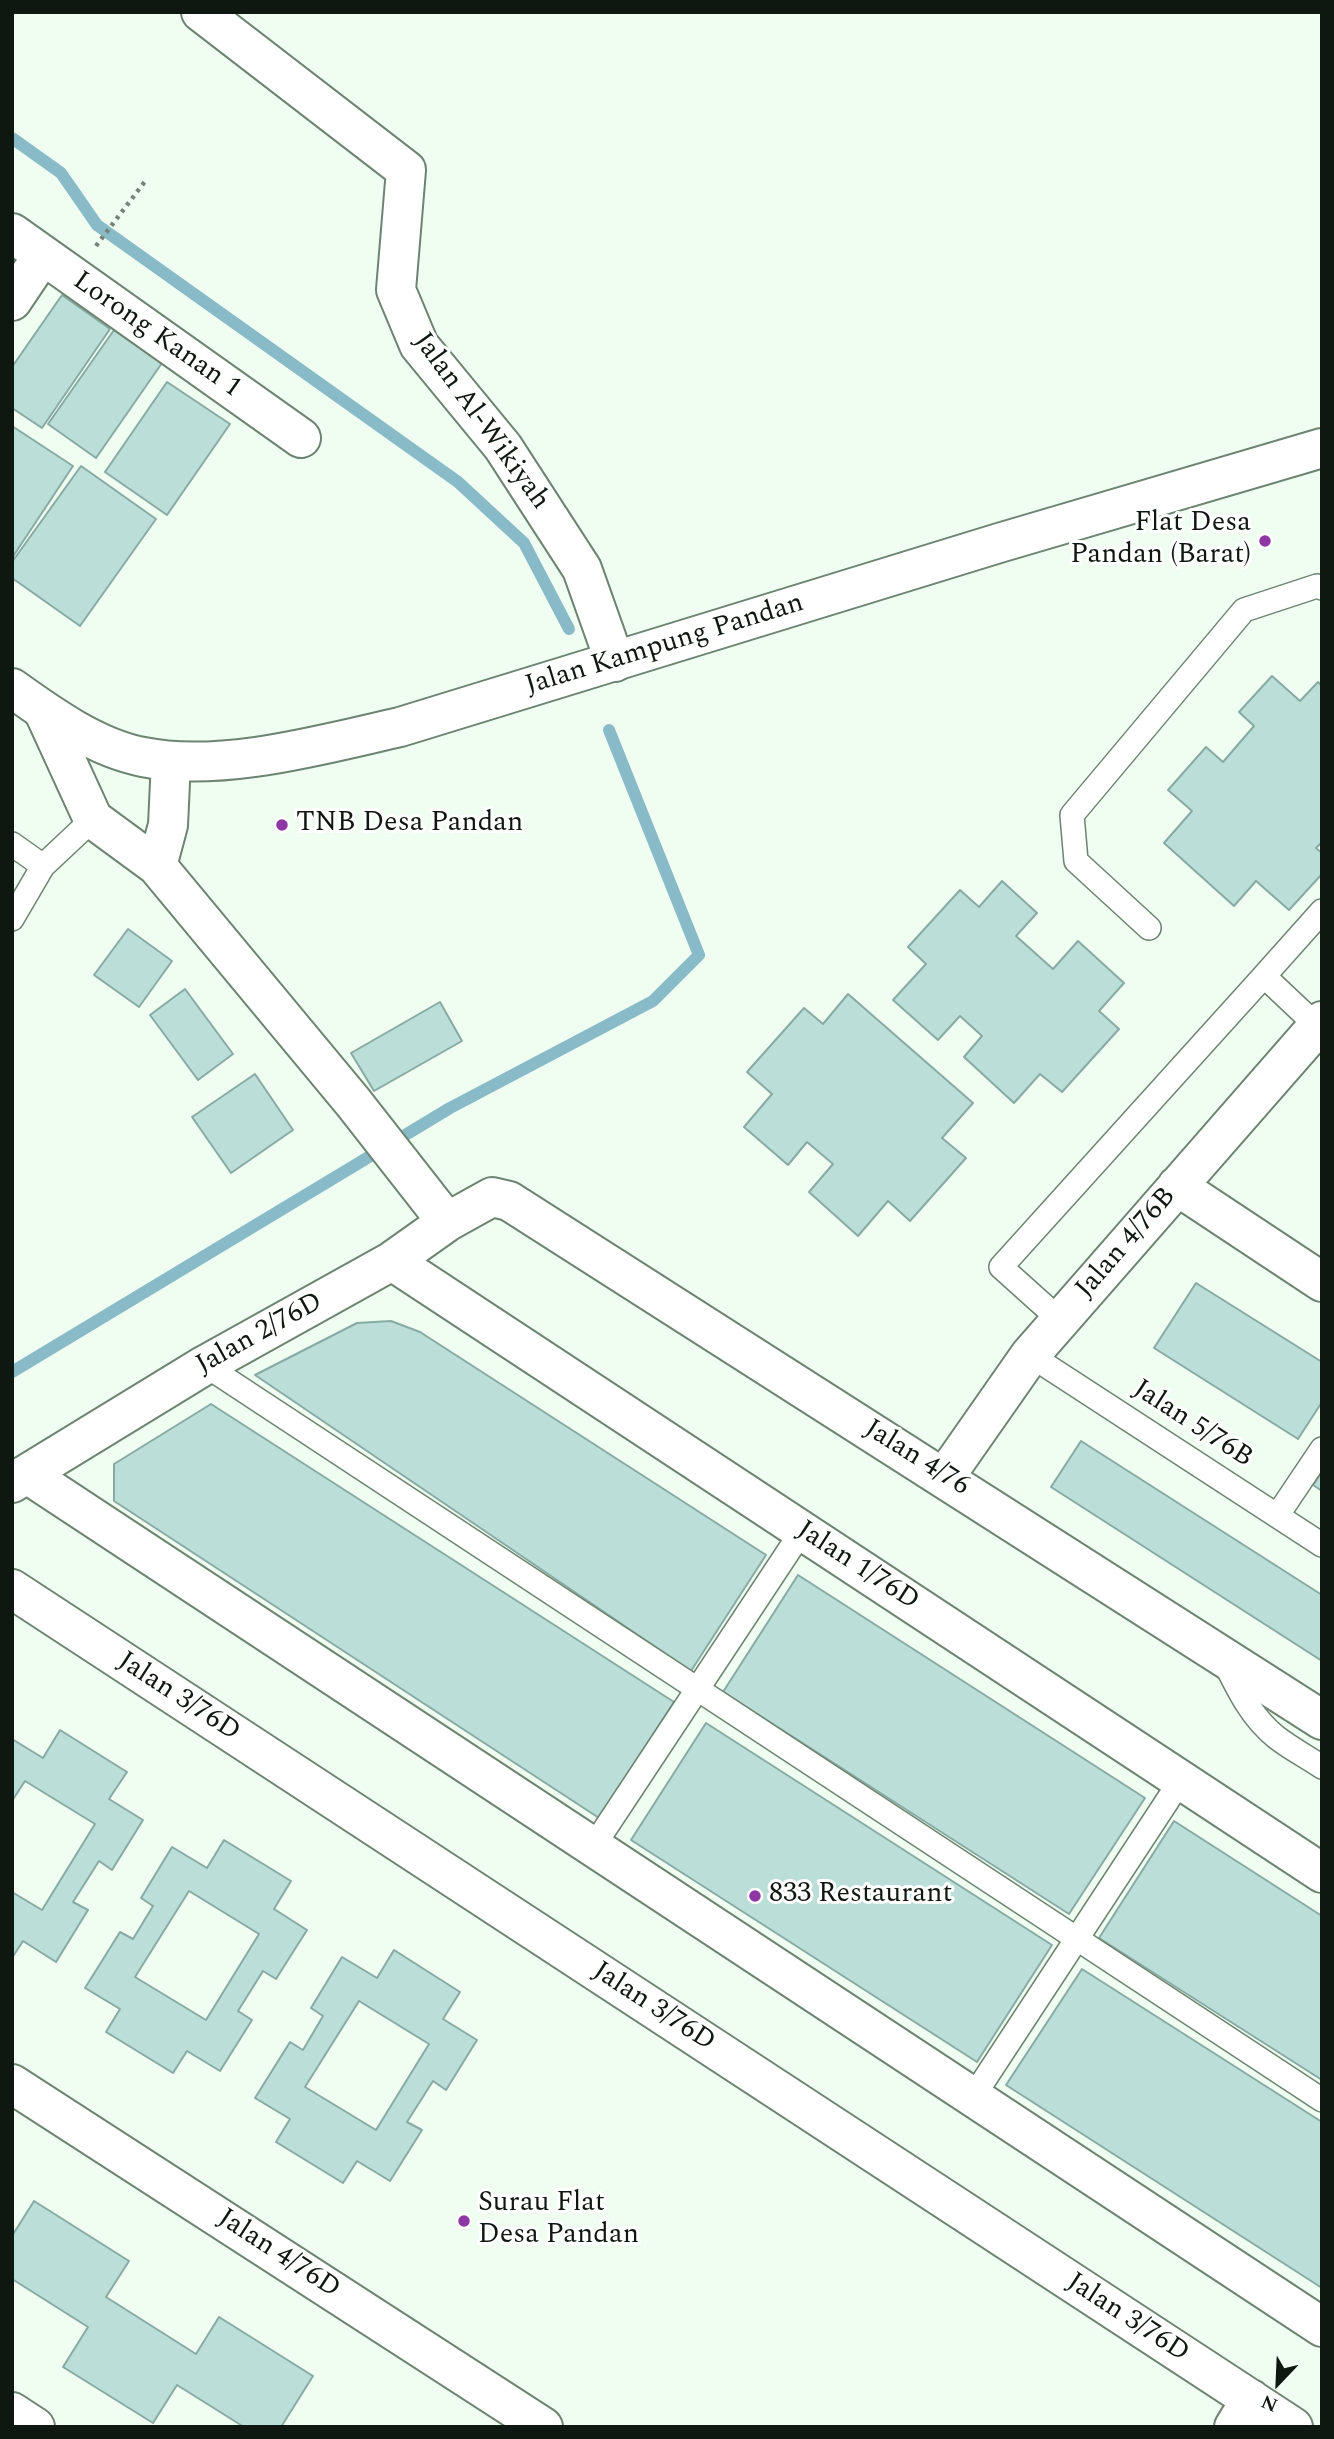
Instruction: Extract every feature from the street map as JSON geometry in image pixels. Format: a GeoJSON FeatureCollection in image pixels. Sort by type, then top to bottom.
{"type":"FeatureCollection","features":[{"type":"Feature","properties":{"kind":"street","name":"Jalan Al-Wikiyah"},"geometry":{"type":"LineString","coordinates":[[201,12],[406,170],[396,289],[419,345],[503,447],[582,569],[615,662]]}},
{"type":"Feature","properties":{"kind":"street","name":"Lorong Kanan 1"},"geometry":{"type":"LineString","coordinates":[[12,233],[300,438]]}},
{"type":"Feature","properties":{"kind":"street"},"geometry":{"type":"LineString","coordinates":[[12,301],[43,255]]}},
{"type":"Feature","properties":{"kind":"street","name":"Jalan Kampung Pandan"},"geometry":{"type":"LineString","coordinates":[[12,688],[43,710],[105,744],[141,757],[171,761],[223,762],[335,742],[400,727],[999,543],[1322,448]]}},
{"type":"Feature","properties":{"kind":"street"},"geometry":{"type":"LineString","coordinates":[[43,710],[93,819],[156,866],[353,1102],[447,1222]]}},
{"type":"Feature","properties":{"kind":"street"},"geometry":{"type":"LineString","coordinates":[[156,866],[168,825],[171,761]]}},
{"type":"Feature","properties":{"kind":"street","name":"Jalan 4/76B"},"geometry":{"type":"LineString","coordinates":[[944,1478],[1030,1355],[1320,1023]]}},
{"type":"Feature","properties":{"kind":"street"},"geometry":{"type":"LineString","coordinates":[[1177,1186],[1322,1282]]}},
{"type":"Feature","properties":{"kind":"street","name":"Jalan 2/76D"},"geometry":{"type":"LineString","coordinates":[[19,1479],[205,1365],[392,1261],[447,1222],[492,1197],[509,1201]]}},
{"type":"Feature","properties":{"kind":"street","name":"Jalan 4/76"},"geometry":{"type":"LineString","coordinates":[[509,1201],[1322,1720]]}},
{"type":"Feature","properties":{"kind":"street","name":"Jalan 1/76D"},"geometry":{"type":"LineString","coordinates":[[392,1261],[1322,1873]]}},
{"type":"Feature","properties":{"kind":"street"},"geometry":{"type":"LineString","coordinates":[[19,1479],[593,1847],[1322,2327]]}},
{"type":"Feature","properties":{"kind":"street","name":"Jalan 3/76D"},"geometry":{"type":"LineString","coordinates":[[12,1589],[1242,2413],[1293,2427]]}},
{"type":"Feature","properties":{"kind":"street","name":"Jalan 4/76D"},"geometry":{"type":"LineString","coordinates":[[12,2084],[543,2427]]}},
{"type":"Feature","properties":{"kind":"street"},"geometry":{"type":"LineString","coordinates":[[12,2412],[35,2427]]}},
{"type":"Feature","properties":{"kind":"lane"},"geometry":{"type":"LineString","coordinates":[[1149,928],[1076,861],[1072,815],[1244,610],[1317,586],[1322,588]]}},
{"type":"Feature","properties":{"kind":"lane"},"geometry":{"type":"LineString","coordinates":[[12,919],[43,866],[93,819]]}},
{"type":"Feature","properties":{"kind":"lane"},"geometry":{"type":"LineString","coordinates":[[12,845],[43,866]]}},
{"type":"Feature","properties":{"kind":"lane"},"geometry":{"type":"LineString","coordinates":[[1060,1320],[1001,1267],[1322,911]]}},
{"type":"Feature","properties":{"kind":"lane"},"geometry":{"type":"LineString","coordinates":[[1264,976],[1320,1023]]}},
{"type":"Feature","properties":{"kind":"lane","name":"Jalan 5/76B"},"geometry":{"type":"LineString","coordinates":[[1030,1355],[1322,1545]]}},
{"type":"Feature","properties":{"kind":"lane"},"geometry":{"type":"LineString","coordinates":[[205,1365],[1322,2100]]}},
{"type":"Feature","properties":{"kind":"lane"},"geometry":{"type":"LineString","coordinates":[[1278,1516],[1322,1449]]}},
{"type":"Feature","properties":{"kind":"lane"},"geometry":{"type":"LineString","coordinates":[[593,1847],[802,1531]]}},
{"type":"Feature","properties":{"kind":"lane"},"geometry":{"type":"LineString","coordinates":[[1221,1655],[1245,1702],[1258,1720],[1276,1737],[1322,1766]]}},
{"type":"Feature","properties":{"kind":"lane"},"geometry":{"type":"LineString","coordinates":[[973,2097],[1181,1780]]}},
{"type":"Feature","properties":{"kind":"path"},"geometry":{"type":"LineString","coordinates":[[96,246],[146,180]]}},
{"type":"Feature","properties":{"kind":"building"},"geometry":{"type":"Polygon","coordinates":[[[62,295],[110,329],[42,428],[12,408],[12,367],[62,295]]]}},
{"type":"Feature","properties":{"kind":"building"},"geometry":{"type":"Polygon","coordinates":[[[114,330],[162,363],[96,458],[48,424],[114,330]]]}},
{"type":"Feature","properties":{"kind":"building"},"geometry":{"type":"Polygon","coordinates":[[[167,382],[230,424],[167,515],[105,472],[167,382]]]}},
{"type":"Feature","properties":{"kind":"building"},"geometry":{"type":"Polygon","coordinates":[[[12,426],[73,466],[12,558],[12,426]]]}},
{"type":"Feature","properties":{"kind":"building"},"geometry":{"type":"Polygon","coordinates":[[[81,466],[156,519],[80,626],[12,578],[12,562],[81,466]]]}},
{"type":"Feature","properties":{"kind":"building"},"geometry":{"type":"Polygon","coordinates":[[[1272,676],[1300,701],[1318,682],[1322,686],[1322,842],[1316,848],[1322,853],[1322,874],[1289,910],[1256,881],[1234,906],[1164,843],[1192,811],[1168,790],[1206,747],[1223,762],[1254,726],[1239,712],[1272,676]]]}},
{"type":"Feature","properties":{"kind":"building"},"geometry":{"type":"Polygon","coordinates":[[[1002,881],[1037,913],[1016,936],[1053,969],[1078,941],[1124,983],[1099,1011],[1119,1029],[1062,1092],[1040,1074],[1014,1103],[964,1057],[982,1036],[960,1016],[938,1040],[893,1000],[926,964],[908,947],[960,890],[979,907],[1002,881]]]}},
{"type":"Feature","properties":{"kind":"building"},"geometry":{"type":"Polygon","coordinates":[[[128,929],[172,961],[139,1007],[94,975],[128,929]]]}},
{"type":"Feature","properties":{"kind":"building"},"geometry":{"type":"Polygon","coordinates":[[[185,989],[233,1054],[198,1080],[150,1015],[185,989]]]}},
{"type":"Feature","properties":{"kind":"building"},"geometry":{"type":"Polygon","coordinates":[[[848,994],[973,1103],[942,1138],[966,1158],[910,1221],[888,1201],[858,1236],[809,1192],[833,1164],[807,1142],[788,1165],[744,1127],[772,1094],[747,1072],[804,1008],[823,1024],[848,994]]]}},
{"type":"Feature","properties":{"kind":"building"},"geometry":{"type":"Polygon","coordinates":[[[440,1002],[462,1041],[374,1091],[351,1053],[440,1002]]]}},
{"type":"Feature","properties":{"kind":"building"},"geometry":{"type":"Polygon","coordinates":[[[255,1074],[293,1130],[231,1173],[192,1117],[255,1074]]]}},
{"type":"Feature","properties":{"kind":"building"},"geometry":{"type":"Polygon","coordinates":[[[1196,1283],[1322,1362],[1322,1402],[1298,1439],[1154,1348],[1196,1283]]]}},
{"type":"Feature","properties":{"kind":"building"},"geometry":{"type":"Polygon","coordinates":[[[391,1321],[420,1332],[766,1555],[691,1671],[255,1375],[357,1323],[391,1321]]]}},
{"type":"Feature","properties":{"kind":"building"},"geometry":{"type":"Polygon","coordinates":[[[211,1404],[674,1702],[599,1818],[114,1501],[114,1464],[211,1404]]]}},
{"type":"Feature","properties":{"kind":"building"},"geometry":{"type":"Polygon","coordinates":[[[1081,1441],[1322,1595],[1322,1661],[1051,1487],[1081,1441]]]}},
{"type":"Feature","properties":{"kind":"building"},"geometry":{"type":"Polygon","coordinates":[[[1322,1472],[1322,1491],[1313,1485],[1322,1472]]]}},
{"type":"Feature","properties":{"kind":"building"},"geometry":{"type":"Polygon","coordinates":[[[798,1575],[1145,1798],[1069,1914],[723,1692],[798,1575]]]}},
{"type":"Feature","properties":{"kind":"building"},"geometry":{"type":"Polygon","coordinates":[[[706,1723],[1052,1945],[977,2062],[631,1840],[706,1723]]]}},
{"type":"Feature","properties":{"kind":"building"},"geometry":{"type":"Polygon","coordinates":[[[60,1730],[127,1772],[109,1799],[143,1820],[112,1870],[99,1861],[73,1902],[88,1910],[56,1962],[23,1941],[12,1958],[12,1892],[42,1910],[95,1824],[25,1781],[12,1801],[12,1739],[43,1758],[60,1730]]]}},
{"type":"Feature","properties":{"kind":"building"},"geometry":{"type":"Polygon","coordinates":[[[1174,1821],[1322,1916],[1322,2080],[1099,1938],[1174,1821]]]}},
{"type":"Feature","properties":{"kind":"building"},"geometry":{"type":"Polygon","coordinates":[[[224,1840],[291,1881],[274,1909],[307,1930],[276,1979],[263,1971],[238,2011],[252,2020],[220,2071],[187,2051],[173,2073],[106,2032],[120,2009],[85,1988],[120,1932],[133,1939],[153,1906],[141,1898],[172,1847],[207,1868],[224,1840]],[[189,1891],[135,1977],[206,2020],[259,1934],[189,1891]]]}},
{"type":"Feature","properties":{"kind":"building"},"geometry":{"type":"Polygon","coordinates":[[[394,1950],[460,1992],[443,2019],[477,2040],[446,2090],[433,2081],[407,2122],[422,2130],[390,2181],[357,2161],[343,2183],[276,2142],[290,2119],[255,2098],[290,2042],[303,2050],[323,2016],[311,2008],[342,1957],[377,1978],[394,1950]],[[359,2001],[305,2087],[376,2130],[429,2044],[359,2001]]]}},
{"type":"Feature","properties":{"kind":"building"},"geometry":{"type":"Polygon","coordinates":[[[1082,1969],[1322,2122],[1322,2288],[1006,2085],[1082,1969]]]}},
{"type":"Feature","properties":{"kind":"building"},"geometry":{"type":"Polygon","coordinates":[[[34,2201],[129,2261],[106,2297],[196,2354],[219,2317],[313,2376],[281,2427],[244,2427],[177,2385],[153,2423],[63,2367],[88,2327],[12,2279],[12,2236],[34,2201]]]}},
{"type":"Feature","properties":{"kind":"waterway"},"geometry":{"type":"LineString","coordinates":[[12,138],[61,173],[97,225],[458,482],[524,543],[569,629]]}},
{"type":"Feature","properties":{"kind":"waterway"},"geometry":{"type":"LineString","coordinates":[[12,1372],[450,1108],[653,1001],[699,955],[609,730]]}},
{"type":"Feature","properties":{"kind":"place","name":"Flat Desa Pandan (Barat)"},"geometry":{"type":"Point","coordinates":[1265,541]}},
{"type":"Feature","properties":{"kind":"place","name":"TNB Desa Pandan"},"geometry":{"type":"Point","coordinates":[282,825]}},
{"type":"Feature","properties":{"kind":"place","name":"833 Restaurant"},"geometry":{"type":"Point","coordinates":[755,1896]}},
{"type":"Feature","properties":{"kind":"place","name":"Surau Flat Desa Pandan"},"geometry":{"type":"Point","coordinates":[464,2221]}}]}
